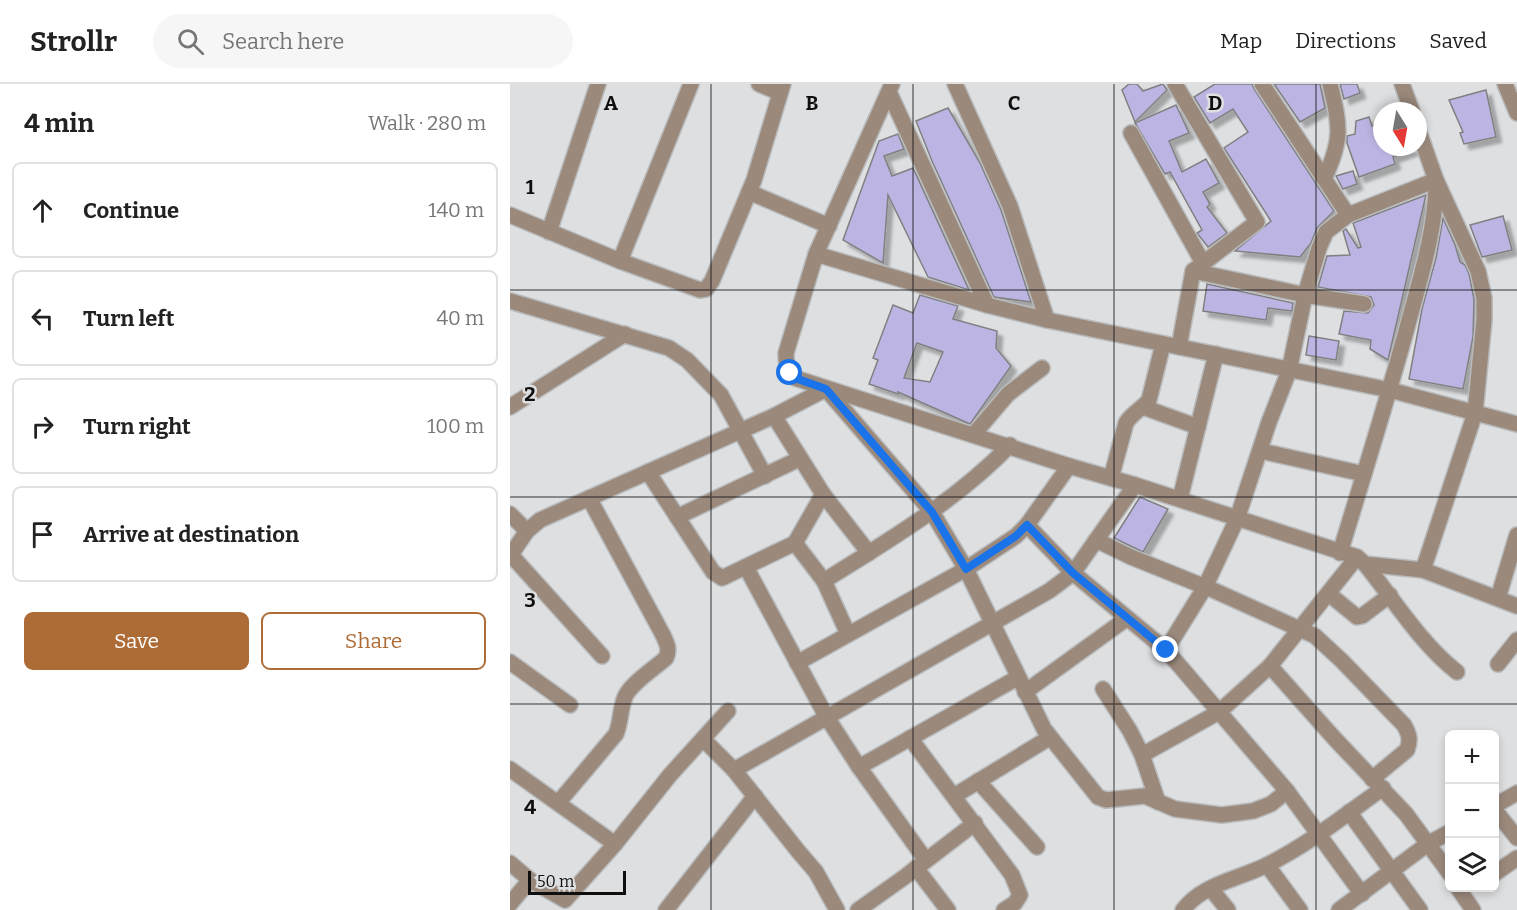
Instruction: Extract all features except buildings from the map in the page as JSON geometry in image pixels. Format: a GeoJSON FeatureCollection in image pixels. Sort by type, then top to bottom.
{"type":"FeatureCollection","features":[{"type":"Feature","properties":{"kind":"street"},"geometry":{"type":"LineString","coordinates":[[549,231],[598,84]]}},
{"type":"Feature","properties":{"kind":"street"},"geometry":{"type":"LineString","coordinates":[[620,261],[691,84]]}},
{"type":"Feature","properties":{"kind":"street"},"geometry":{"type":"LineString","coordinates":[[510,215],[620,261],[700,291],[706,289],[712,281],[749,192],[782,89],[759,84]]}},
{"type":"Feature","properties":{"kind":"street"},"geometry":{"type":"LineString","coordinates":[[955,84],[1010,206],[1047,320]]}},
{"type":"Feature","properties":{"kind":"street"},"geometry":{"type":"LineString","coordinates":[[1175,84],[1257,222],[1198,267],[1179,347]]}},
{"type":"Feature","properties":{"kind":"street"},"geometry":{"type":"LineString","coordinates":[[1262,84],[1348,215]]}},
{"type":"Feature","properties":{"kind":"street"},"geometry":{"type":"LineString","coordinates":[[1324,179],[1337,146],[1339,122],[1330,84]]}},
{"type":"Feature","properties":{"kind":"street"},"geometry":{"type":"LineString","coordinates":[[1402,84],[1409,102]]}},
{"type":"Feature","properties":{"kind":"street"},"geometry":{"type":"LineString","coordinates":[[1505,84],[1517,113]]}},
{"type":"Feature","properties":{"kind":"street"},"geometry":{"type":"LineString","coordinates":[[890,88],[987,305]]}},
{"type":"Feature","properties":{"kind":"street"},"geometry":{"type":"LineString","coordinates":[[890,88],[816,254],[786,353],[786,364],[795,378],[1180,499],[1361,560],[1423,570],[1517,606]]}},
{"type":"Feature","properties":{"kind":"street"},"geometry":{"type":"LineString","coordinates":[[1131,132],[1198,267],[1305,295],[1364,304]]}},
{"type":"Feature","properties":{"kind":"street"},"geometry":{"type":"LineString","coordinates":[[1423,570],[1475,412],[1484,320],[1484,298],[1478,271],[1436,180],[1427,154]]}},
{"type":"Feature","properties":{"kind":"street"},"geometry":{"type":"LineString","coordinates":[[1166,650],[1205,587],[1237,519],[1269,422],[1289,371],[1305,295],[1326,232],[1348,215],[1436,180]]}},
{"type":"Feature","properties":{"kind":"street"},"geometry":{"type":"LineString","coordinates":[[1340,553],[1390,390],[1430,238],[1436,207],[1436,180]]}},
{"type":"Feature","properties":{"kind":"street"},"geometry":{"type":"LineString","coordinates":[[749,192],[829,226]]}},
{"type":"Feature","properties":{"kind":"street"},"geometry":{"type":"LineString","coordinates":[[816,254],[987,305],[1047,320],[1390,390],[1517,424]]}},
{"type":"Feature","properties":{"kind":"street"},"geometry":{"type":"LineString","coordinates":[[510,301],[669,348],[687,360],[721,395],[765,476]]}},
{"type":"Feature","properties":{"kind":"street"},"geometry":{"type":"LineString","coordinates":[[510,407],[625,334]]}},
{"type":"Feature","properties":{"kind":"street"},"geometry":{"type":"LineString","coordinates":[[1112,478],[1126,423],[1131,415],[1149,400],[1163,344]]}},
{"type":"Feature","properties":{"kind":"street"},"geometry":{"type":"LineString","coordinates":[[1180,499],[1216,354]]}},
{"type":"Feature","properties":{"kind":"street"},"geometry":{"type":"LineString","coordinates":[[974,434],[1008,394],[1042,368]]}},
{"type":"Feature","properties":{"kind":"street"},"geometry":{"type":"LineString","coordinates":[[602,656],[511,556],[527,531],[540,520],[774,416],[826,389]]}},
{"type":"Feature","properties":{"kind":"street"},"geometry":{"type":"LineString","coordinates":[[826,389],[932,512],[966,569],[1017,678],[1049,738],[1098,797],[1103,799],[1145,796],[1175,809],[1222,814],[1253,811],[1271,804],[1287,791]]}},
{"type":"Feature","properties":{"kind":"street"},"geometry":{"type":"LineString","coordinates":[[1143,407],[1198,427]]}},
{"type":"Feature","properties":{"kind":"street"},"geometry":{"type":"LineString","coordinates":[[774,416],[823,494],[869,553]]}},
{"type":"Feature","properties":{"kind":"street"},"geometry":{"type":"LineString","coordinates":[[824,581],[932,512],[987,469],[1010,446]]}},
{"type":"Feature","properties":{"kind":"street"},"geometry":{"type":"LineString","coordinates":[[1261,450],[1364,474]]}},
{"type":"Feature","properties":{"kind":"street"},"geometry":{"type":"LineString","coordinates":[[677,517],[799,459]]}},
{"type":"Feature","properties":{"kind":"street"},"geometry":{"type":"LineString","coordinates":[[797,663],[966,569],[1016,536],[1027,525],[1069,466]]}},
{"type":"Feature","properties":{"kind":"street"},"geometry":{"type":"LineString","coordinates":[[648,472],[718,577],[727,576],[795,543],[823,494]]}},
{"type":"Feature","properties":{"kind":"street"},"geometry":{"type":"LineString","coordinates":[[734,770],[1049,591],[1073,573],[1135,485]]}},
{"type":"Feature","properties":{"kind":"street"},"geometry":{"type":"LineString","coordinates":[[558,803],[616,734],[628,691],[666,658],[668,652],[663,635],[589,498]]}},
{"type":"Feature","properties":{"kind":"street"},"geometry":{"type":"LineString","coordinates":[[510,514],[527,531]]}},
{"type":"Feature","properties":{"kind":"street"},"geometry":{"type":"LineString","coordinates":[[1027,525],[1073,573],[1166,650],[1287,791],[1362,894]]}},
{"type":"Feature","properties":{"kind":"street"},"geometry":{"type":"LineString","coordinates":[[1498,598],[1517,535]]}},
{"type":"Feature","properties":{"kind":"street"},"geometry":{"type":"LineString","coordinates":[[1096,540],[1315,636],[1404,725],[1409,735],[1410,742],[1407,750],[1349,812],[1318,835],[1267,865],[1196,896],[1183,910]]}},
{"type":"Feature","properties":{"kind":"street"},"geometry":{"type":"LineString","coordinates":[[795,543],[824,581],[848,634]]}},
{"type":"Feature","properties":{"kind":"street"},"geometry":{"type":"LineString","coordinates":[[1142,755],[1220,712],[1270,666],[1329,594],[1361,560]]}},
{"type":"Feature","properties":{"kind":"street"},"geometry":{"type":"LineString","coordinates":[[1361,560],[1419,632],[1457,672]]}},
{"type":"Feature","properties":{"kind":"street"},"geometry":{"type":"LineString","coordinates":[[746,567],[826,716],[948,910]]}},
{"type":"Feature","properties":{"kind":"street"},"geometry":{"type":"LineString","coordinates":[[1329,594],[1357,617],[1362,616],[1390,595]]}},
{"type":"Feature","properties":{"kind":"street"},"geometry":{"type":"LineString","coordinates":[[1025,692],[1126,619]]}},
{"type":"Feature","properties":{"kind":"street"},"geometry":{"type":"LineString","coordinates":[[1498,664],[1517,640]]}},
{"type":"Feature","properties":{"kind":"street"},"geometry":{"type":"LineString","coordinates":[[510,662],[570,705]]}},
{"type":"Feature","properties":{"kind":"street"},"geometry":{"type":"LineString","coordinates":[[1270,666],[1377,783],[1429,843],[1445,868]]}},
{"type":"Feature","properties":{"kind":"street"},"geometry":{"type":"LineString","coordinates":[[859,767],[1017,678]]}},
{"type":"Feature","properties":{"kind":"street"},"geometry":{"type":"LineString","coordinates":[[1103,689],[1130,731],[1142,755],[1158,802]]}},
{"type":"Feature","properties":{"kind":"street"},"geometry":{"type":"LineString","coordinates":[[510,863],[566,905],[670,774],[728,711]]}},
{"type":"Feature","properties":{"kind":"street"},"geometry":{"type":"LineString","coordinates":[[910,738],[1012,875],[1020,894],[1015,903],[1004,910]]}},
{"type":"Feature","properties":{"kind":"street"},"geometry":{"type":"LineString","coordinates":[[954,796],[1049,738]]}},
{"type":"Feature","properties":{"kind":"street"},"geometry":{"type":"LineString","coordinates":[[703,739],[734,770],[810,863],[837,910]]}},
{"type":"Feature","properties":{"kind":"street"},"geometry":{"type":"LineString","coordinates":[[511,772],[615,844]]}},
{"type":"Feature","properties":{"kind":"street"},"geometry":{"type":"LineString","coordinates":[[978,781],[1037,847]]}},
{"type":"Feature","properties":{"kind":"street"},"geometry":{"type":"LineString","coordinates":[[1499,805],[1517,793]]}},
{"type":"Feature","properties":{"kind":"street"},"geometry":{"type":"LineString","coordinates":[[666,910],[755,796]]}},
{"type":"Feature","properties":{"kind":"street"},"geometry":{"type":"LineString","coordinates":[[1349,812],[1390,872],[1420,910]]}},
{"type":"Feature","properties":{"kind":"street"},"geometry":{"type":"LineString","coordinates":[[1499,815],[1517,838]]}},
{"type":"Feature","properties":{"kind":"street"},"geometry":{"type":"LineString","coordinates":[[858,910],[975,823]]}},
{"type":"Feature","properties":{"kind":"street"},"geometry":{"type":"LineString","coordinates":[[1339,910],[1445,833]]}},
{"type":"Feature","properties":{"kind":"street"},"geometry":{"type":"LineString","coordinates":[[1499,871],[1517,858]]}},
{"type":"Feature","properties":{"kind":"street"},"geometry":{"type":"LineString","coordinates":[[1267,865],[1300,910]]}},
{"type":"Feature","properties":{"kind":"street"},"geometry":{"type":"LineString","coordinates":[[510,904],[530,880]]}},
{"type":"Feature","properties":{"kind":"street"},"geometry":{"type":"LineString","coordinates":[[1211,889],[1228,910]]}},
{"type":"Feature","properties":{"kind":"street"},"geometry":{"type":"LineString","coordinates":[[1467,892],[1473,910]]}},
{"type":"Feature","properties":{"kind":"route"},"geometry":{"type":"LineString","coordinates":[[790,373],[795,378],[826,389],[932,512],[966,569],[1016,536],[1027,525],[1073,573],[1166,650]]}}]}
